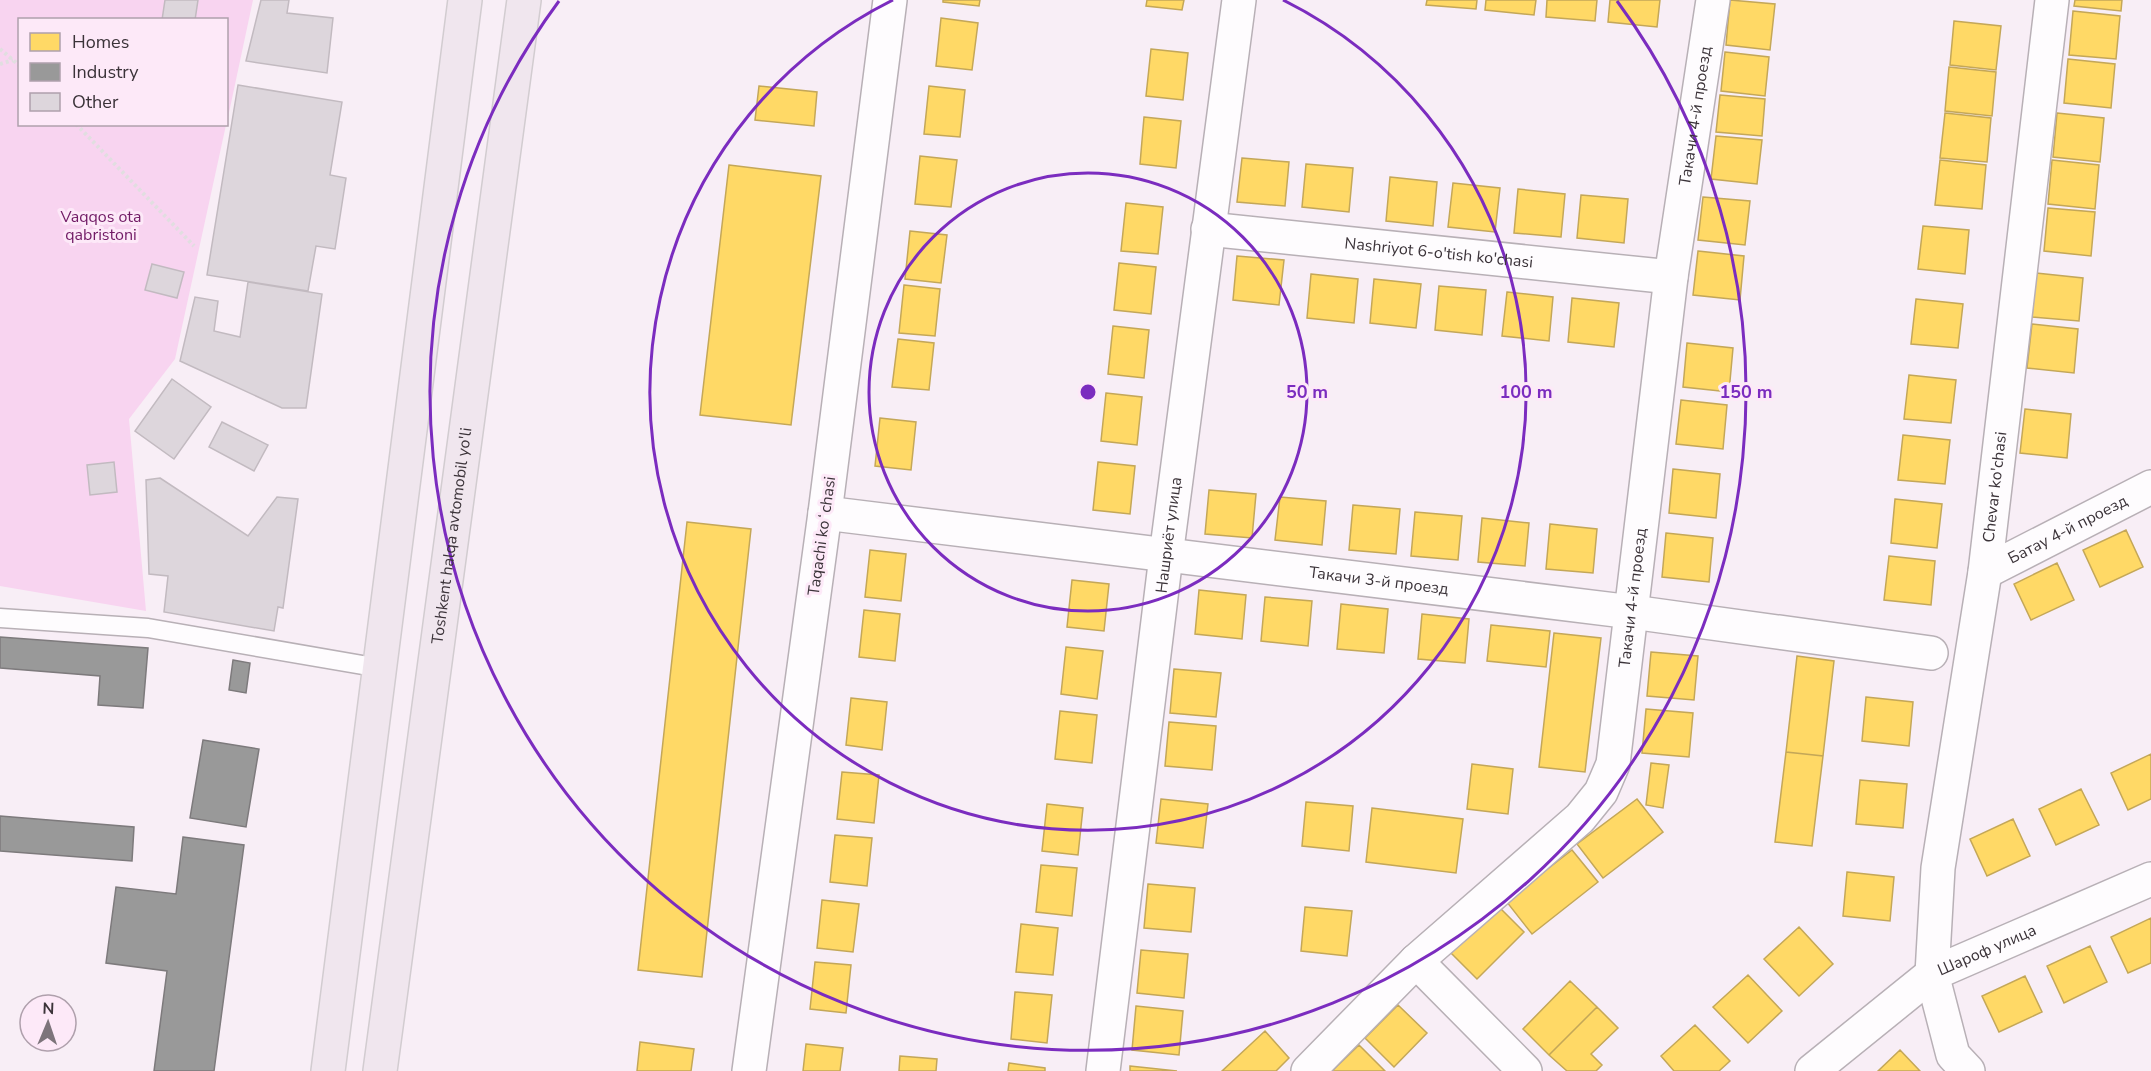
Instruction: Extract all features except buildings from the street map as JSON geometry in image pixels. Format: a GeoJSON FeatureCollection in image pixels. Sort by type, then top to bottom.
{"type":"FeatureCollection","features":[{"type":"Feature","properties":{"kind":"highway"},"geometry":{"type":"LineString","coordinates":[[328,1071],[465,0]]}},
{"type":"Feature","properties":{"kind":"highway","name":"Toshkent halqa avtomobil yo'li"},"geometry":{"type":"LineString","coordinates":[[381,1071],[524,0]]}},
{"type":"Feature","properties":{"kind":"street","name":"Taqachi koʻchasi"},"geometry":{"type":"LineString","coordinates":[[749,1071],[825,513],[890,0]]}},
{"type":"Feature","properties":{"kind":"street","name":"Нашриёт улица"},"geometry":{"type":"LineString","coordinates":[[1103,1071],[1166,556],[1239,0]]}},
{"type":"Feature","properties":{"kind":"street","name":"Такачи 4-й проезд"},"geometry":{"type":"LineString","coordinates":[[1308,1071],[1416,961],[1580,818],[1601,792],[1613,764],[1671,277],[1713,0]]}},
{"type":"Feature","properties":{"kind":"street","name":"Chevar ko'chasi"},"geometry":{"type":"LineString","coordinates":[[1968,1071],[1953,1055],[1932,974],[1938,868],[1985,572],[2052,0]]}},
{"type":"Feature","properties":{"kind":"street","name":"Nashriyot 6-o'tish ko'chasi"},"geometry":{"type":"LineString","coordinates":[[1208,230],[1671,277]]}},
{"type":"Feature","properties":{"kind":"street","name":"Батау 4-й проезд"},"geometry":{"type":"LineString","coordinates":[[1985,572],[2151,487]]}},
{"type":"Feature","properties":{"kind":"street","name":"Такачи 3-й проезд"},"geometry":{"type":"LineString","coordinates":[[825,513],[1632,612],[1931,653]]}},
{"type":"Feature","properties":{"kind":"street","name":"Шароф улица"},"geometry":{"type":"LineString","coordinates":[[1812,1071],[1932,974],[2151,879]]}},
{"type":"Feature","properties":{"kind":"street"},"geometry":{"type":"LineString","coordinates":[[1416,961],[1525,1071]]}},
{"type":"Feature","properties":{"kind":"lane"},"geometry":{"type":"LineString","coordinates":[[0,618],[148,628],[380,668]]}},
{"type":"Feature","properties":{"kind":"path"},"geometry":{"type":"LineString","coordinates":[[0,49],[18,64]]}},
{"type":"Feature","properties":{"kind":"path"},"geometry":{"type":"LineString","coordinates":[[0,64],[13,60]]}},
{"type":"Feature","properties":{"kind":"path"},"geometry":{"type":"LineString","coordinates":[[78,126],[194,246]]}},
{"type":"Feature","properties":{"kind":"green space","name":"Vaqqos ota qabristoni"},"geometry":{"type":"Polygon","coordinates":[[[0,0],[253,0],[228,117],[228,18],[18,18],[18,126],[226,126],[175,359],[129,419],[146,611],[0,586],[0,0]]]}}]}
